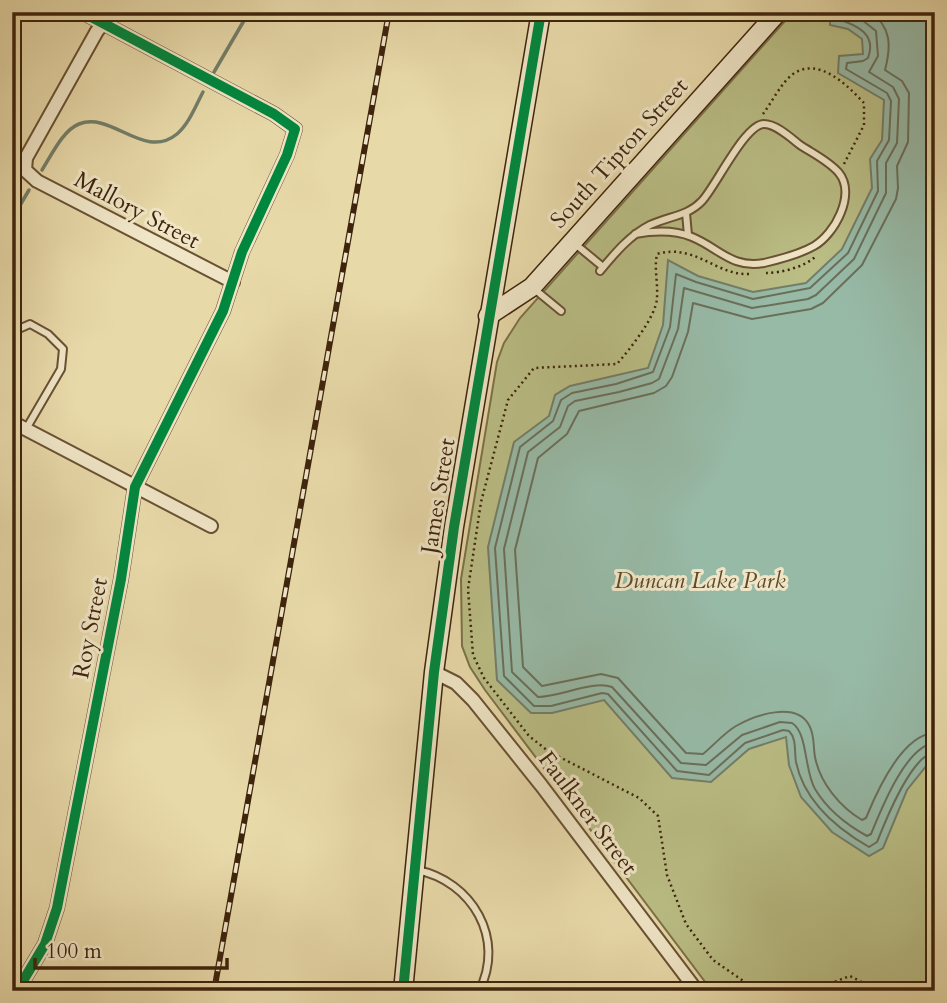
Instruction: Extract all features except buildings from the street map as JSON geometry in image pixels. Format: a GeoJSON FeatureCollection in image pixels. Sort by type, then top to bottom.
{"type":"FeatureCollection","features":[{"type":"Feature","properties":{"kind":"street"},"geometry":{"type":"LineString","coordinates":[[82,12],[104,24],[112,12]]}},
{"type":"Feature","properties":{"kind":"street","name":"James Street"},"geometry":{"type":"LineString","coordinates":[[403,991],[434,672],[453,527],[541,12]]}},
{"type":"Feature","properties":{"kind":"street","name":"South Tipton Street"},"geometry":{"type":"LineString","coordinates":[[488,316],[531,287],[778,12]]}},
{"type":"Feature","properties":{"kind":"street","name":"Roy Street"},"geometry":{"type":"LineString","coordinates":[[17,991],[45,944],[57,908],[121,579],[135,487],[223,311],[242,252],[280,172],[295,128],[274,114],[104,24]]}},
{"type":"Feature","properties":{"kind":"street","name":"Mallory Street"},"geometry":{"type":"LineString","coordinates":[[104,24],[97,31],[26,158],[24,170],[37,181],[233,282]]}},
{"type":"Feature","properties":{"kind":"street"},"geometry":{"type":"LineString","coordinates":[[12,422],[212,526]]}},
{"type":"Feature","properties":{"kind":"street","name":"Faulkner Street"},"geometry":{"type":"LineString","coordinates":[[434,672],[456,683],[474,700],[697,991]]}},
{"type":"Feature","properties":{"kind":"lane"},"geometry":{"type":"LineString","coordinates":[[573,241],[602,269],[635,234],[667,218],[686,213],[703,200],[738,146],[756,126],[763,124],[779,130],[839,173],[844,185],[841,212],[817,245],[801,253],[763,263],[745,265],[735,262],[688,235],[647,232],[635,234]]}},
{"type":"Feature","properties":{"kind":"lane"},"geometry":{"type":"LineString","coordinates":[[686,213],[688,235]]}},
{"type":"Feature","properties":{"kind":"lane"},"geometry":{"type":"LineString","coordinates":[[531,287],[561,311]]}},
{"type":"Feature","properties":{"kind":"lane"},"geometry":{"type":"LineString","coordinates":[[12,332],[30,324],[48,334],[63,349],[61,369],[26,429]]}},
{"type":"Feature","properties":{"kind":"lane"},"geometry":{"type":"LineString","coordinates":[[414,869],[432,873],[452,883],[475,909],[487,929],[487,967],[479,991]]}},
{"type":"Feature","properties":{"kind":"path"},"geometry":{"type":"LineString","coordinates":[[756,126],[793,74],[810,68],[823,71],[848,86],[864,103],[864,125],[839,173]]}},
{"type":"Feature","properties":{"kind":"path"},"geometry":{"type":"LineString","coordinates":[[752,274],[740,275],[699,257],[670,250],[657,254],[654,268],[657,300],[637,340],[617,364],[534,368],[508,400],[481,502],[468,589],[473,655],[484,678],[528,736],[548,751],[639,798],[658,816],[667,875],[686,925],[713,960],[758,991]]}},
{"type":"Feature","properties":{"kind":"path"},"geometry":{"type":"LineString","coordinates":[[764,274],[810,262],[820,252]]}},
{"type":"Feature","properties":{"kind":"path"},"geometry":{"type":"LineString","coordinates":[[809,991],[850,976],[874,991]]}},
{"type":"Feature","properties":{"kind":"green space","name":"Duncan Lake Park"},"geometry":{"type":"Polygon","coordinates":[[[793,12],[935,12],[935,991],[712,991],[485,690],[470,667],[462,646],[461,579],[497,362],[504,343],[520,318],[793,12]]]}},
{"type":"Feature","properties":{"kind":"water"},"geometry":{"type":"Polygon","coordinates":[[[830,12],[935,12],[935,755],[907,790],[883,848],[869,856],[832,832],[801,797],[789,765],[786,737],[749,749],[711,782],[672,778],[604,700],[552,713],[531,713],[497,680],[488,547],[514,442],[549,416],[555,395],[570,386],[648,368],[663,325],[668,260],[698,276],[753,292],[806,283],[842,249],[872,188],[870,159],[882,140],[884,100],[838,73],[839,56],[863,54],[862,39],[848,29],[830,25],[830,12]]]}},
{"type":"Feature","properties":{"kind":"waterway"},"geometry":{"type":"LineString","coordinates":[[214,72],[249,12]]}},
{"type":"Feature","properties":{"kind":"waterway"},"geometry":{"type":"LineString","coordinates":[[42,170],[63,138],[79,124],[104,124],[140,139],[165,141],[185,125],[203,92]]}},
{"type":"Feature","properties":{"kind":"waterway"},"geometry":{"type":"LineString","coordinates":[[12,219],[29,190]]}},
{"type":"Feature","properties":{"kind":"railway"},"geometry":{"type":"LineString","coordinates":[[214,991],[389,12]]}},
{"type":"Feature","properties":{"kind":"cycle path"},"geometry":{"type":"LineString","coordinates":[[17,991],[45,944],[57,908],[121,579],[135,487],[223,311],[242,252],[287,155],[295,129],[274,114],[82,12]]}},
{"type":"Feature","properties":{"kind":"cycle path"},"geometry":{"type":"LineString","coordinates":[[403,991],[434,672],[454,527],[541,12]]}}]}
